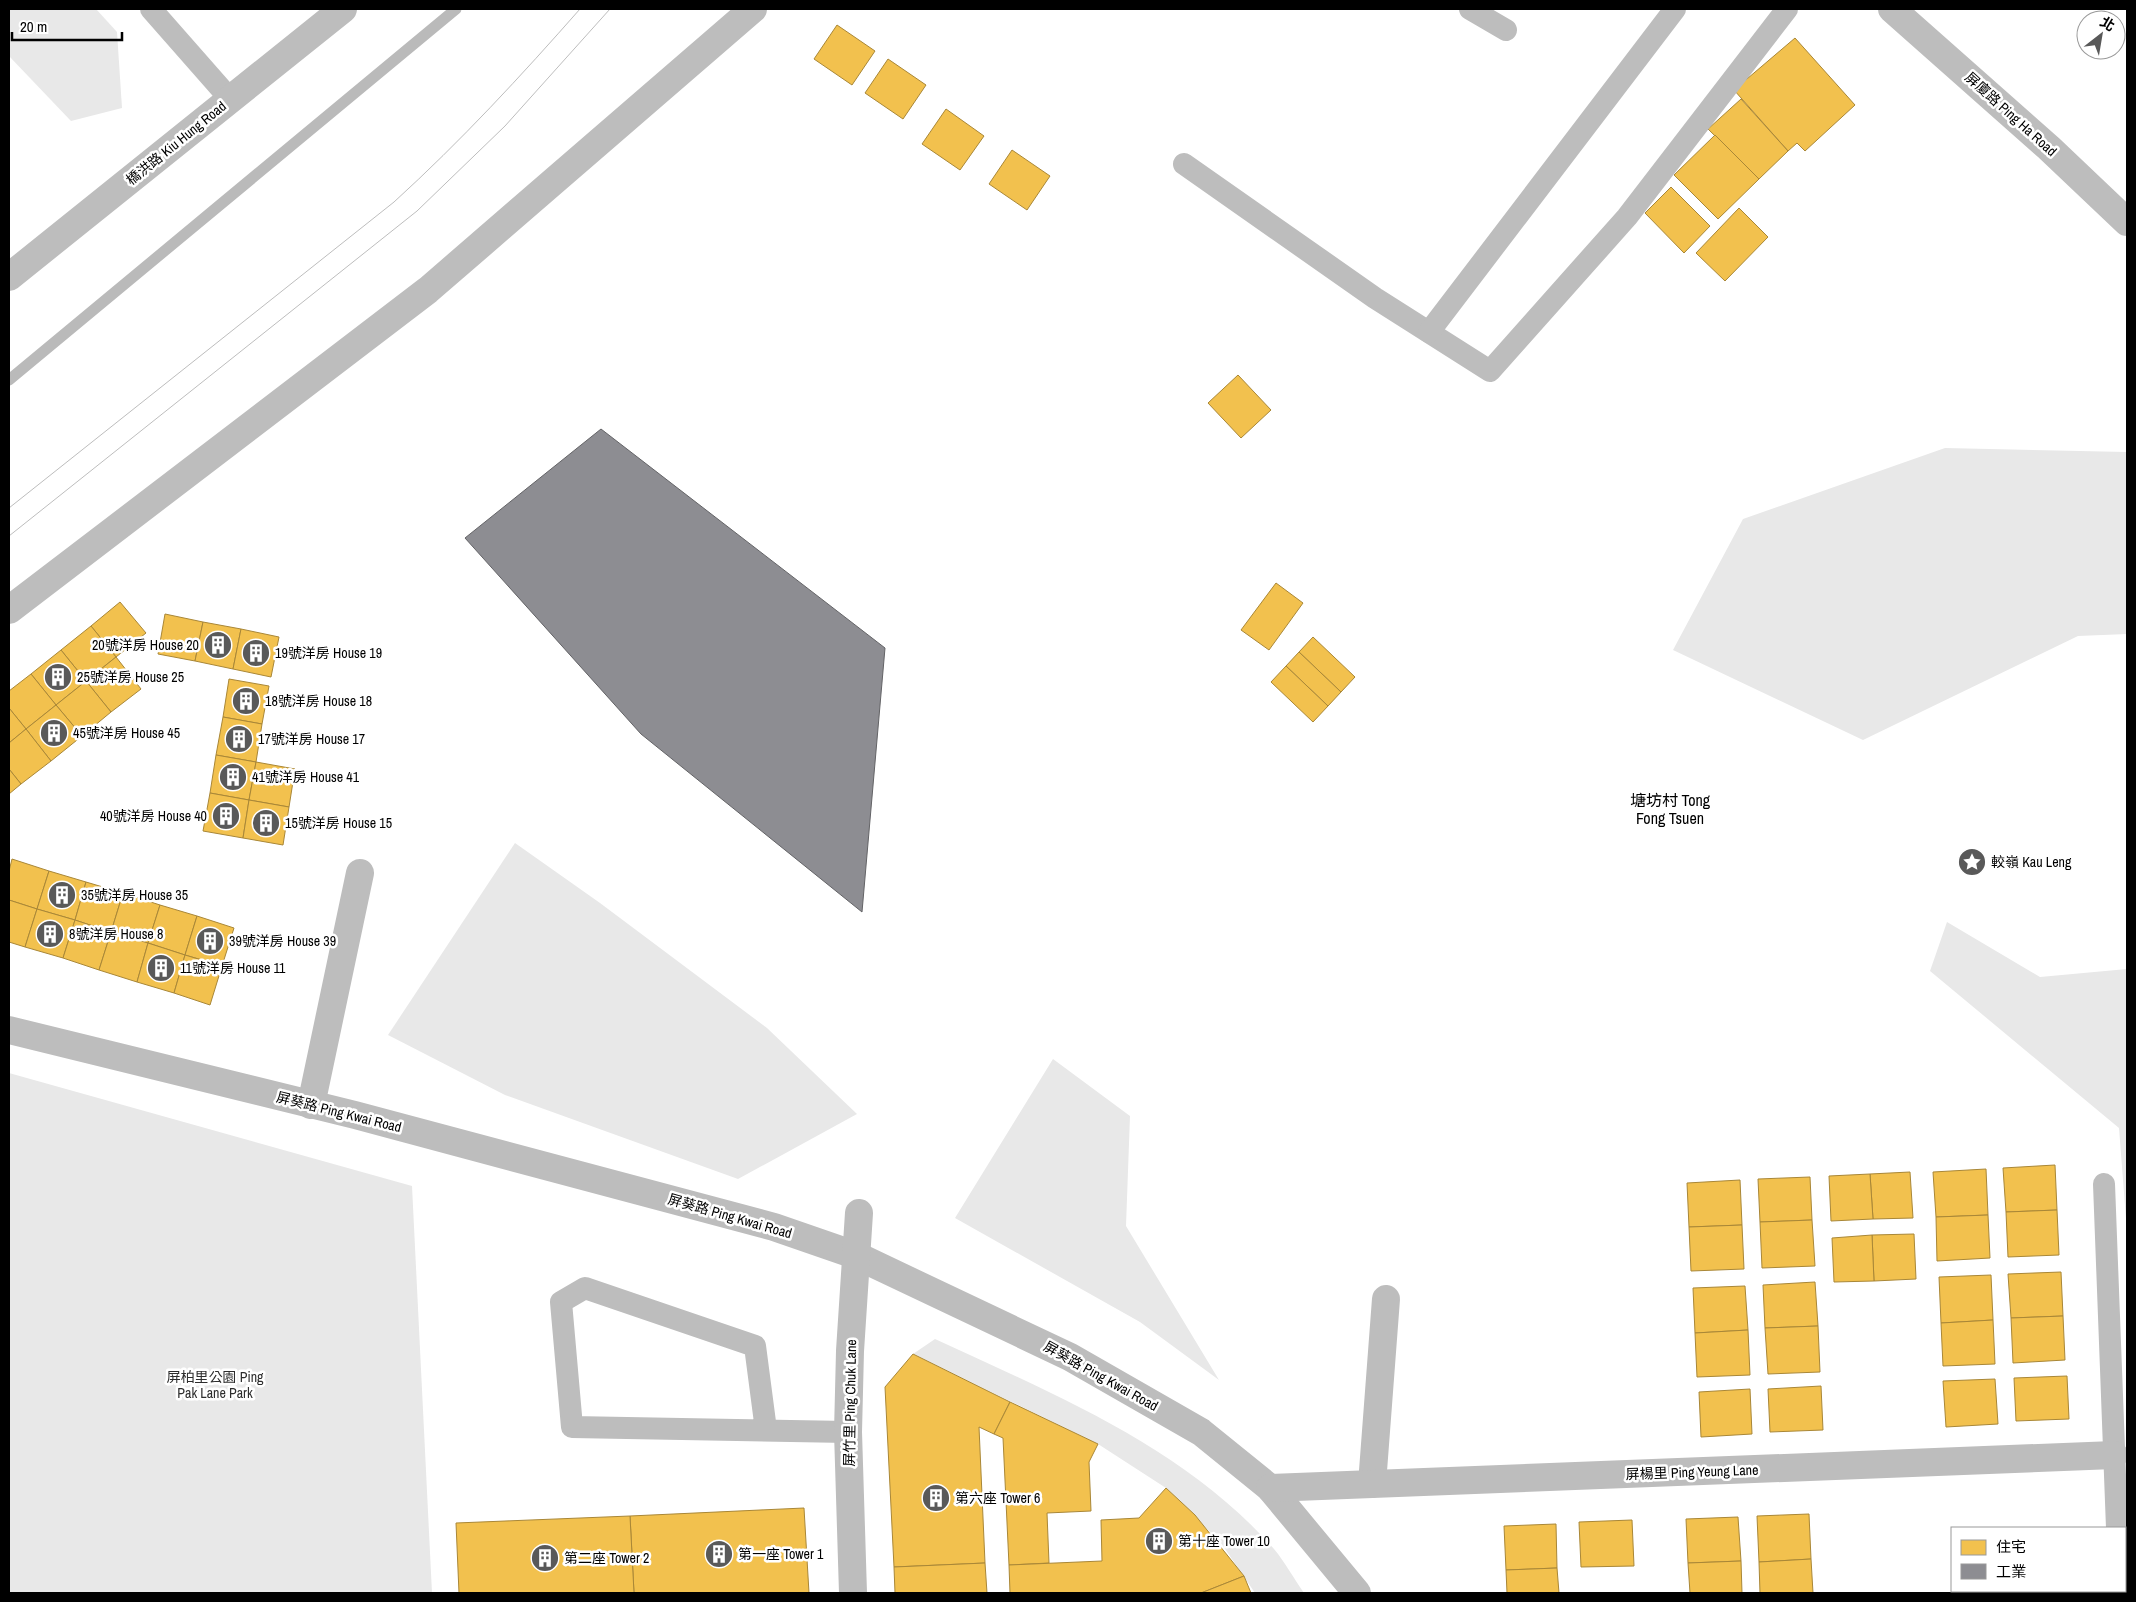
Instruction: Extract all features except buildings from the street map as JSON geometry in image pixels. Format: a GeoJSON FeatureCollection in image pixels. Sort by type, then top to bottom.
{"type":"FeatureCollection","features":[{"type":"Feature","properties":{"kind":"street","name":"橋洪路 Kiu Hung Road"},"geometry":{"type":"LineString","coordinates":[[9,277],[343,9]]}},
{"type":"Feature","properties":{"kind":"street"},"geometry":{"type":"LineString","coordinates":[[9,610],[428,290],[753,9]]}},
{"type":"Feature","properties":{"kind":"street","name":"屏廈路 Ping Ha Road"},"geometry":{"type":"LineString","coordinates":[[1892,9],[2048,148],[2127,222]]}},
{"type":"Feature","properties":{"kind":"street"},"geometry":{"type":"LineString","coordinates":[[311,1105],[360,874]]}},
{"type":"Feature","properties":{"kind":"street","name":"屏葵路 Ping Kwai Road"},"geometry":{"type":"LineString","coordinates":[[9,1030],[355,1115],[774,1227],[855,1255],[1070,1357],[1201,1432],[1270,1488],[1357,1593]]}},
{"type":"Feature","properties":{"kind":"street","name":"屏竹里 Ping Chuk Lane"},"geometry":{"type":"LineString","coordinates":[[853,1593],[848,1432],[850,1351],[858,1213]]}},
{"type":"Feature","properties":{"kind":"street"},"geometry":{"type":"LineString","coordinates":[[1372,1484],[1386,1299]]}},
{"type":"Feature","properties":{"kind":"street","name":"屏楊里 Ping Yeung Lane"},"geometry":{"type":"LineString","coordinates":[[1270,1488],[2114,1455]]}},
{"type":"Feature","properties":{"kind":"lane"},"geometry":{"type":"LineString","coordinates":[[151,9],[231,100]]}},
{"type":"Feature","properties":{"kind":"lane"},"geometry":{"type":"LineString","coordinates":[[1470,9],[1506,30]]}},
{"type":"Feature","properties":{"kind":"lane"},"geometry":{"type":"LineString","coordinates":[[1429,332],[1675,9]]}},
{"type":"Feature","properties":{"kind":"lane"},"geometry":{"type":"LineString","coordinates":[[1184,164],[1375,298],[1490,371],[1627,217],[1787,9]]}},
{"type":"Feature","properties":{"kind":"lane"},"geometry":{"type":"LineString","coordinates":[[2104,1184],[2117,1527]]}},
{"type":"Feature","properties":{"kind":"lane"},"geometry":{"type":"LineString","coordinates":[[766,1430],[755,1346],[585,1288],[561,1302],[572,1427],[848,1432]]}},
{"type":"Feature","properties":{"kind":"green space"},"geometry":{"type":"Polygon","coordinates":[[[9,9],[96,9],[117,32],[122,108],[71,121],[9,56],[9,9]]]}},
{"type":"Feature","properties":{"kind":"green space"},"geometry":{"type":"Polygon","coordinates":[[[1945,448],[2127,452],[2127,634],[2078,636],[1863,740],[1673,650],[1743,519],[1945,448]]]}},
{"type":"Feature","properties":{"kind":"green space"},"geometry":{"type":"Polygon","coordinates":[[[515,843],[600,903],[767,1028],[857,1114],[738,1179],[505,1095],[388,1035],[515,843]]]}},
{"type":"Feature","properties":{"kind":"green space"},"geometry":{"type":"Polygon","coordinates":[[[1947,922],[2040,977],[2127,969],[2127,1232],[2119,1128],[1930,971],[1947,922]]]}},
{"type":"Feature","properties":{"kind":"green space"},"geometry":{"type":"Polygon","coordinates":[[[1053,1059],[1130,1116],[1126,1226],[1219,1380],[1140,1322],[955,1218],[1053,1059]]]}},
{"type":"Feature","properties":{"kind":"green space","name":"屏柏里公園 Ping Pak Lane Park"},"geometry":{"type":"Polygon","coordinates":[[[9,1073],[412,1186],[432,1593],[9,1593],[9,1073]]]}},
{"type":"Feature","properties":{"kind":"green space"},"geometry":{"type":"Polygon","coordinates":[[[935,1339],[1072,1403],[1159,1452],[1200,1481],[1239,1513],[1274,1549],[1304,1593],[1255,1593],[1221,1543],[1166,1488],[1098,1444],[913,1354],[935,1339]]]}},
{"type":"Feature","properties":{"kind":"waterway"},"geometry":{"type":"LineString","coordinates":[[9,380],[456,9]]}},
{"type":"Feature","properties":{"kind":"tram line"},"geometry":{"type":"LineString","coordinates":[[9,508],[394,202],[490,108],[580,9]]}},
{"type":"Feature","properties":{"kind":"tram line"},"geometry":{"type":"LineString","coordinates":[[9,536],[417,211],[505,126],[610,9]]}},
{"type":"Feature","properties":{"kind":"place","name":"20號洋房 House 20"},"geometry":{"type":"Point","coordinates":[218,645]}},
{"type":"Feature","properties":{"kind":"place","name":"19號洋房 House 19"},"geometry":{"type":"Point","coordinates":[256,653]}},
{"type":"Feature","properties":{"kind":"place","name":"25號洋房 House 25"},"geometry":{"type":"Point","coordinates":[58,677]}},
{"type":"Feature","properties":{"kind":"place","name":"18號洋房 House 18"},"geometry":{"type":"Point","coordinates":[246,701]}},
{"type":"Feature","properties":{"kind":"place","name":"45號洋房 House 45"},"geometry":{"type":"Point","coordinates":[54,733]}},
{"type":"Feature","properties":{"kind":"place","name":"17號洋房 House 17"},"geometry":{"type":"Point","coordinates":[239,739]}},
{"type":"Feature","properties":{"kind":"place","name":"41號洋房 House 41"},"geometry":{"type":"Point","coordinates":[233,777]}},
{"type":"Feature","properties":{"kind":"place","name":"40號洋房 House 40"},"geometry":{"type":"Point","coordinates":[226,816]}},
{"type":"Feature","properties":{"kind":"place","name":"15號洋房 House 15"},"geometry":{"type":"Point","coordinates":[266,823]}},
{"type":"Feature","properties":{"kind":"place","name":"較嶺 Kau Leng"},"geometry":{"type":"Point","coordinates":[1972,862]}},
{"type":"Feature","properties":{"kind":"place","name":"35號洋房 House 35"},"geometry":{"type":"Point","coordinates":[62,895]}},
{"type":"Feature","properties":{"kind":"place","name":"8號洋房 House 8"},"geometry":{"type":"Point","coordinates":[50,934]}},
{"type":"Feature","properties":{"kind":"place","name":"39號洋房 House 39"},"geometry":{"type":"Point","coordinates":[210,941]}},
{"type":"Feature","properties":{"kind":"place","name":"11號洋房 House 11"},"geometry":{"type":"Point","coordinates":[161,968]}},
{"type":"Feature","properties":{"kind":"place","name":"第六座 Tower 6"},"geometry":{"type":"Point","coordinates":[936,1498]}},
{"type":"Feature","properties":{"kind":"place","name":"第十座 Tower 10"},"geometry":{"type":"Point","coordinates":[1159,1541]}},
{"type":"Feature","properties":{"kind":"place","name":"第一座 Tower 1"},"geometry":{"type":"Point","coordinates":[719,1554]}},
{"type":"Feature","properties":{"kind":"place","name":"第二座 Tower 2"},"geometry":{"type":"Point","coordinates":[545,1558]}},
{"type":"Feature","properties":{"kind":"district","name":"塘坊村 Tong Fong Tsuen"},"geometry":{"type":"Point","coordinates":[1670,809]}}]}
